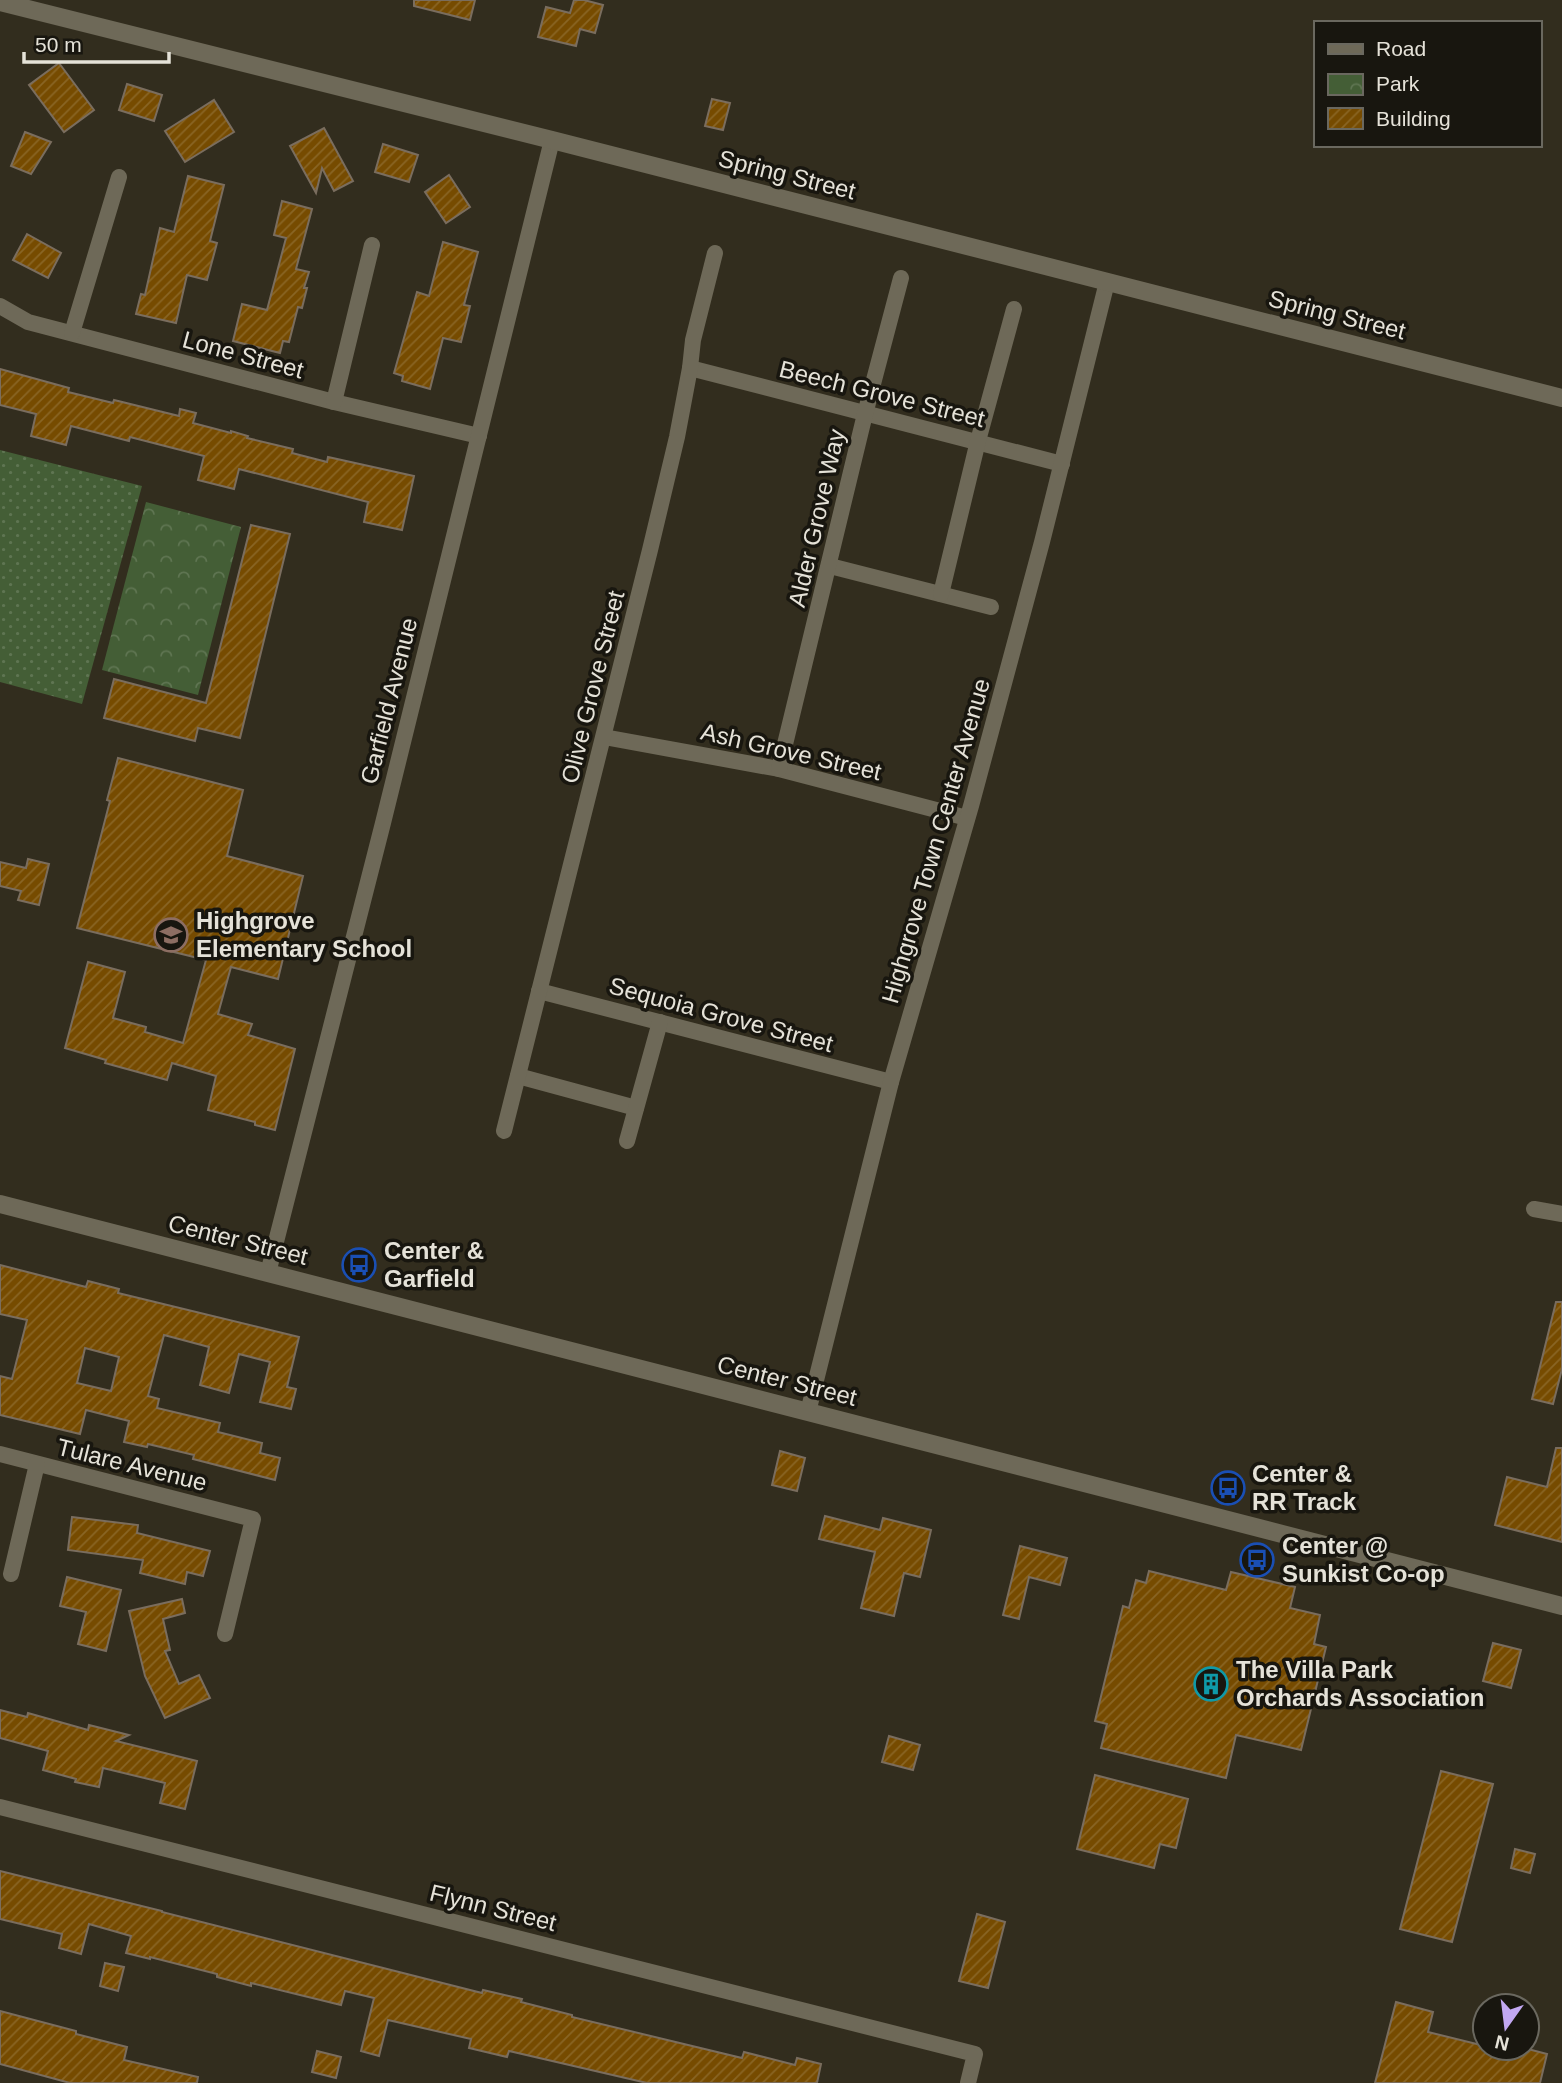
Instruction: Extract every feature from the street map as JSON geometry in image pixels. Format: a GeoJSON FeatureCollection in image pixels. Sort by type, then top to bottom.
{"type":"FeatureCollection","features":[{"type":"Feature","properties":{"kind":"street","name":"Spring Street"},"geometry":{"type":"LineString","coordinates":[[0,2],[1562,398]]}},
{"type":"Feature","properties":{"kind":"street","name":"Garfield Avenue"},"geometry":{"type":"LineString","coordinates":[[268,1273],[552,140]]}},
{"type":"Feature","properties":{"kind":"street"},"geometry":{"type":"LineString","coordinates":[[72,333],[119,177]]}},
{"type":"Feature","properties":{"kind":"street"},"geometry":{"type":"LineString","coordinates":[[334,402],[372,245]]}},
{"type":"Feature","properties":{"kind":"street","name":"Olive Grove Street"},"geometry":{"type":"LineString","coordinates":[[504,1130],[668,474],[691,368],[693,340],[715,253]]}},
{"type":"Feature","properties":{"kind":"street","name":"Alder Grove Way"},"geometry":{"type":"LineString","coordinates":[[779,769],[865,414],[901,278]]}},
{"type":"Feature","properties":{"kind":"street","name":"Highgrove Town Center Avenue"},"geometry":{"type":"LineString","coordinates":[[808,1412],[891,1082],[967,818],[1062,464],[1107,282]]}},
{"type":"Feature","properties":{"kind":"street","name":"Lone Street"},"geometry":{"type":"LineString","coordinates":[[0,306],[28,323],[334,402],[479,436]]}},
{"type":"Feature","properties":{"kind":"street"},"geometry":{"type":"LineString","coordinates":[[941,594],[978,441],[1014,309]]}},
{"type":"Feature","properties":{"kind":"street","name":"Beech Grove Street"},"geometry":{"type":"LineString","coordinates":[[691,368],[1062,464]]}},
{"type":"Feature","properties":{"kind":"street"},"geometry":{"type":"LineString","coordinates":[[830,566],[991,607]]}},
{"type":"Feature","properties":{"kind":"street","name":"Ash Grove Street"},"geometry":{"type":"LineString","coordinates":[[604,737],[779,769],[967,818]]}},
{"type":"Feature","properties":{"kind":"street","name":"Sequoia Grove Street"},"geometry":{"type":"LineString","coordinates":[[539,991],[891,1082]]}},
{"type":"Feature","properties":{"kind":"street"},"geometry":{"type":"LineString","coordinates":[[627,1141],[660,1023]]}},
{"type":"Feature","properties":{"kind":"street"},"geometry":{"type":"LineString","coordinates":[[518,1076],[636,1108]]}},
{"type":"Feature","properties":{"kind":"street","name":"Center Street"},"geometry":{"type":"LineString","coordinates":[[0,1204],[1562,1606]]}},
{"type":"Feature","properties":{"kind":"street"},"geometry":{"type":"LineString","coordinates":[[1534,1209],[1562,1214]]}},
{"type":"Feature","properties":{"kind":"street","name":"Tulare Avenue"},"geometry":{"type":"LineString","coordinates":[[0,1454],[253,1519],[225,1634]]}},
{"type":"Feature","properties":{"kind":"street"},"geometry":{"type":"LineString","coordinates":[[11,1574],[37,1464]]}},
{"type":"Feature","properties":{"kind":"street","name":"Flynn Street"},"geometry":{"type":"LineString","coordinates":[[0,1807],[975,2054],[968,2083]]}},
{"type":"Feature","properties":{"kind":"green space"},"geometry":{"type":"Polygon","coordinates":[[[0,450],[142,486],[82,704],[0,682],[0,450]]]}},
{"type":"Feature","properties":{"kind":"green space"},"geometry":{"type":"Polygon","coordinates":[[[146,502],[241,527],[198,695],[102,670],[146,502]]]}},
{"type":"Feature","properties":{"kind":"building"},"geometry":{"type":"Polygon","coordinates":[[[414,0],[475,0],[470,20],[414,6],[414,0]]]}},
{"type":"Feature","properties":{"kind":"building"},"geometry":{"type":"Polygon","coordinates":[[[574,0],[603,5],[595,33],[580,29],[576,46],[538,37],[546,7],[570,13],[574,0]]]}},
{"type":"Feature","properties":{"kind":"building"},"geometry":{"type":"Polygon","coordinates":[[[59,63],[94,110],[64,132],[29,85],[59,63]]]}},
{"type":"Feature","properties":{"kind":"building"},"geometry":{"type":"Polygon","coordinates":[[[127,84],[162,95],[154,121],[119,110],[127,84]]]}},
{"type":"Feature","properties":{"kind":"building"},"geometry":{"type":"Polygon","coordinates":[[[712,99],[730,103],[723,130],[705,126],[712,99]]]}},
{"type":"Feature","properties":{"kind":"building"},"geometry":{"type":"Polygon","coordinates":[[[214,100],[234,132],[185,162],[165,131],[214,100]]]}},
{"type":"Feature","properties":{"kind":"building"},"geometry":{"type":"Polygon","coordinates":[[[324,128],[353,181],[334,191],[322,168],[316,193],[290,146],[324,128]]]}},
{"type":"Feature","properties":{"kind":"building"},"geometry":{"type":"Polygon","coordinates":[[[25,132],[51,142],[31,174],[11,166],[25,132]]]}},
{"type":"Feature","properties":{"kind":"building"},"geometry":{"type":"Polygon","coordinates":[[[383,144],[418,155],[409,182],[375,172],[383,144]]]}},
{"type":"Feature","properties":{"kind":"building"},"geometry":{"type":"Polygon","coordinates":[[[449,175],[470,207],[446,223],[425,192],[449,175]]]}},
{"type":"Feature","properties":{"kind":"building"},"geometry":{"type":"Polygon","coordinates":[[[188,176],[224,185],[210,241],[217,243],[207,280],[187,275],[176,323],[136,314],[141,294],[145,295],[160,228],[174,232],[188,176]]]}},
{"type":"Feature","properties":{"kind":"building"},"geometry":{"type":"Polygon","coordinates":[[[282,201],[312,209],[296,269],[309,272],[304,288],[307,288],[302,308],[298,307],[289,342],[283,341],[280,353],[233,341],[242,304],[267,310],[286,238],[274,235],[282,201]]]}},
{"type":"Feature","properties":{"kind":"building"},"geometry":{"type":"Polygon","coordinates":[[[27,234],[61,253],[48,278],[13,260],[27,234]]]}},
{"type":"Feature","properties":{"kind":"building"},"geometry":{"type":"Polygon","coordinates":[[[443,242],[478,252],[464,305],[470,306],[461,342],[443,338],[430,389],[402,381],[403,376],[394,373],[417,292],[429,296],[443,242]]]}},
{"type":"Feature","properties":{"kind":"building"},"geometry":{"type":"Polygon","coordinates":[[[0,369],[69,388],[68,392],[113,403],[114,400],[179,416],[180,409],[196,413],[193,423],[293,449],[292,453],[327,462],[328,457],[414,476],[402,530],[364,522],[368,502],[239,469],[234,489],[198,480],[204,456],[130,437],[129,441],[71,426],[66,445],[31,436],[36,414],[0,405],[0,369]]]}},
{"type":"Feature","properties":{"kind":"building"},"geometry":{"type":"Polygon","coordinates":[[[251,525],[290,534],[240,738],[198,728],[195,741],[104,718],[114,679],[206,703],[251,525]]]}},
{"type":"Feature","properties":{"kind":"building"},"geometry":{"type":"Polygon","coordinates":[[[118,758],[243,790],[227,856],[303,876],[278,979],[231,967],[218,1014],[252,1024],[248,1035],[295,1049],[275,1130],[208,1110],[216,1076],[172,1063],[167,1080],[105,1063],[106,1060],[65,1048],[88,962],[125,972],[113,1018],[146,1027],[145,1032],[183,1043],[206,960],[77,928],[110,801],[107,800],[118,758]]]}},
{"type":"Feature","properties":{"kind":"building"},"geometry":{"type":"Polygon","coordinates":[[[28,859],[49,864],[39,905],[18,900],[21,891],[0,886],[0,862],[26,868],[28,859]]]}},
{"type":"Feature","properties":{"kind":"building"},"geometry":{"type":"Polygon","coordinates":[[[0,1265],[86,1287],[88,1281],[119,1289],[118,1293],[299,1337],[287,1387],[296,1389],[291,1409],[260,1402],[270,1362],[239,1354],[229,1393],[200,1385],[209,1347],[164,1335],[148,1396],[159,1399],[157,1408],[220,1423],[218,1432],[262,1443],[260,1453],[280,1458],[275,1480],[193,1459],[194,1455],[148,1444],[147,1447],[124,1442],[129,1421],[86,1410],[80,1434],[0,1415],[0,1376],[12,1379],[27,1320],[0,1314],[0,1265]],[[85,1348],[77,1383],[111,1391],[119,1357],[85,1348]]]}},
{"type":"Feature","properties":{"kind":"building"},"geometry":{"type":"Polygon","coordinates":[[[1556,1302],[1562,1302],[1562,1369],[1553,1404],[1532,1399],[1556,1302]]]}},
{"type":"Feature","properties":{"kind":"building"},"geometry":{"type":"Polygon","coordinates":[[[1556,1448],[1562,1448],[1562,1542],[1495,1525],[1507,1477],[1547,1487],[1556,1448]]]}},
{"type":"Feature","properties":{"kind":"building"},"geometry":{"type":"Polygon","coordinates":[[[780,1451],[805,1458],[797,1491],[772,1485],[780,1451]]]}},
{"type":"Feature","properties":{"kind":"building"},"geometry":{"type":"Polygon","coordinates":[[[825,1516],[880,1530],[883,1518],[931,1530],[920,1577],[904,1573],[894,1616],[861,1608],[875,1552],[819,1539],[825,1516]]]}},
{"type":"Feature","properties":{"kind":"building"},"geometry":{"type":"Polygon","coordinates":[[[72,1517],[138,1525],[137,1533],[210,1551],[203,1576],[187,1572],[185,1584],[140,1573],[143,1560],[68,1550],[72,1517]]]}},
{"type":"Feature","properties":{"kind":"building"},"geometry":{"type":"Polygon","coordinates":[[[1020,1546],[1067,1558],[1060,1585],[1029,1577],[1019,1619],[1003,1615],[1020,1546]]]}},
{"type":"Feature","properties":{"kind":"building","name":"The Villa Park Orchards Association"},"geometry":{"type":"Polygon","coordinates":[[[1149,1571],[1226,1590],[1231,1572],[1295,1587],[1290,1608],[1320,1615],[1314,1644],[1326,1647],[1301,1750],[1236,1735],[1226,1778],[1101,1748],[1107,1724],[1095,1721],[1123,1606],[1129,1608],[1136,1580],[1146,1583],[1149,1571]]]}},
{"type":"Feature","properties":{"kind":"building"},"geometry":{"type":"Polygon","coordinates":[[[67,1577],[121,1590],[106,1651],[78,1644],[86,1612],[60,1606],[67,1577]]]}},
{"type":"Feature","properties":{"kind":"building"},"geometry":{"type":"Polygon","coordinates":[[[182,1599],[185,1613],[163,1619],[170,1650],[165,1651],[179,1684],[199,1675],[210,1698],[165,1718],[145,1676],[129,1611],[182,1599]]]}},
{"type":"Feature","properties":{"kind":"building"},"geometry":{"type":"Polygon","coordinates":[[[1493,1643],[1521,1650],[1511,1688],[1483,1681],[1493,1643]]]}},
{"type":"Feature","properties":{"kind":"building"},"geometry":{"type":"Polygon","coordinates":[[[0,1710],[27,1717],[28,1713],[88,1730],[89,1725],[129,1735],[116,1741],[197,1761],[185,1809],[160,1803],[165,1783],[103,1768],[99,1787],[75,1782],[76,1779],[43,1770],[48,1751],[0,1738],[0,1710]]]}},
{"type":"Feature","properties":{"kind":"building"},"geometry":{"type":"Polygon","coordinates":[[[889,1736],[920,1745],[913,1770],[882,1762],[889,1736]]]}},
{"type":"Feature","properties":{"kind":"building"},"geometry":{"type":"Polygon","coordinates":[[[1441,1771],[1493,1784],[1452,1942],[1400,1929],[1441,1771]]]}},
{"type":"Feature","properties":{"kind":"building"},"geometry":{"type":"Polygon","coordinates":[[[1095,1775],[1188,1799],[1176,1848],[1160,1844],[1154,1868],[1077,1849],[1095,1775]]]}},
{"type":"Feature","properties":{"kind":"building"},"geometry":{"type":"Polygon","coordinates":[[[1515,1849],[1535,1854],[1530,1873],[1511,1868],[1515,1849]]]}},
{"type":"Feature","properties":{"kind":"building"},"geometry":{"type":"Polygon","coordinates":[[[0,1871],[482,1993],[483,1990],[522,1999],[521,2002],[572,2017],[742,2058],[744,2052],[795,2065],[797,2058],[821,2064],[817,2083],[647,2083],[509,2051],[507,2057],[469,2048],[471,2039],[388,2020],[379,2056],[361,2051],[374,1998],[345,1991],[341,2005],[251,1983],[251,1986],[217,1977],[217,1974],[126,1953],[131,1936],[89,1924],[81,1954],[59,1948],[62,1934],[0,1919],[0,1871]]]}},
{"type":"Feature","properties":{"kind":"building"},"geometry":{"type":"Polygon","coordinates":[[[977,1914],[1005,1922],[988,1988],[959,1981],[977,1914]]]}},
{"type":"Feature","properties":{"kind":"building"},"geometry":{"type":"Polygon","coordinates":[[[105,1963],[124,1967],[118,1991],[100,1986],[105,1963]]]}},
{"type":"Feature","properties":{"kind":"building"},"geometry":{"type":"Polygon","coordinates":[[[1396,2002],[1433,2012],[1428,2032],[1471,2043],[1471,2062],[1541,2062],[1541,2052],[1547,2054],[1540,2083],[1375,2083],[1396,2002]]]}},
{"type":"Feature","properties":{"kind":"building"},"geometry":{"type":"Polygon","coordinates":[[[0,2011],[127,2047],[124,2060],[198,2077],[197,2083],[70,2083],[0,2064],[0,2011]]]}},
{"type":"Feature","properties":{"kind":"building"},"geometry":{"type":"Polygon","coordinates":[[[317,2051],[341,2057],[336,2078],[312,2072],[317,2051]]]}},
{"type":"Feature","properties":{"kind":"place","name":"Highgrove Elementary School"},"geometry":{"type":"Point","coordinates":[171,935]}},
{"type":"Feature","properties":{"kind":"place","name":"Center & Garfield"},"geometry":{"type":"Point","coordinates":[359,1265]}},
{"type":"Feature","properties":{"kind":"place","name":"Center & RR Track"},"geometry":{"type":"Point","coordinates":[1228,1488]}},
{"type":"Feature","properties":{"kind":"place","name":"Center @ Sunkist Co-op"},"geometry":{"type":"Point","coordinates":[1257,1560]}},
{"type":"Feature","properties":{"kind":"place","name":"The Villa Park Orchards Association"},"geometry":{"type":"Point","coordinates":[1211,1684]}}]}
